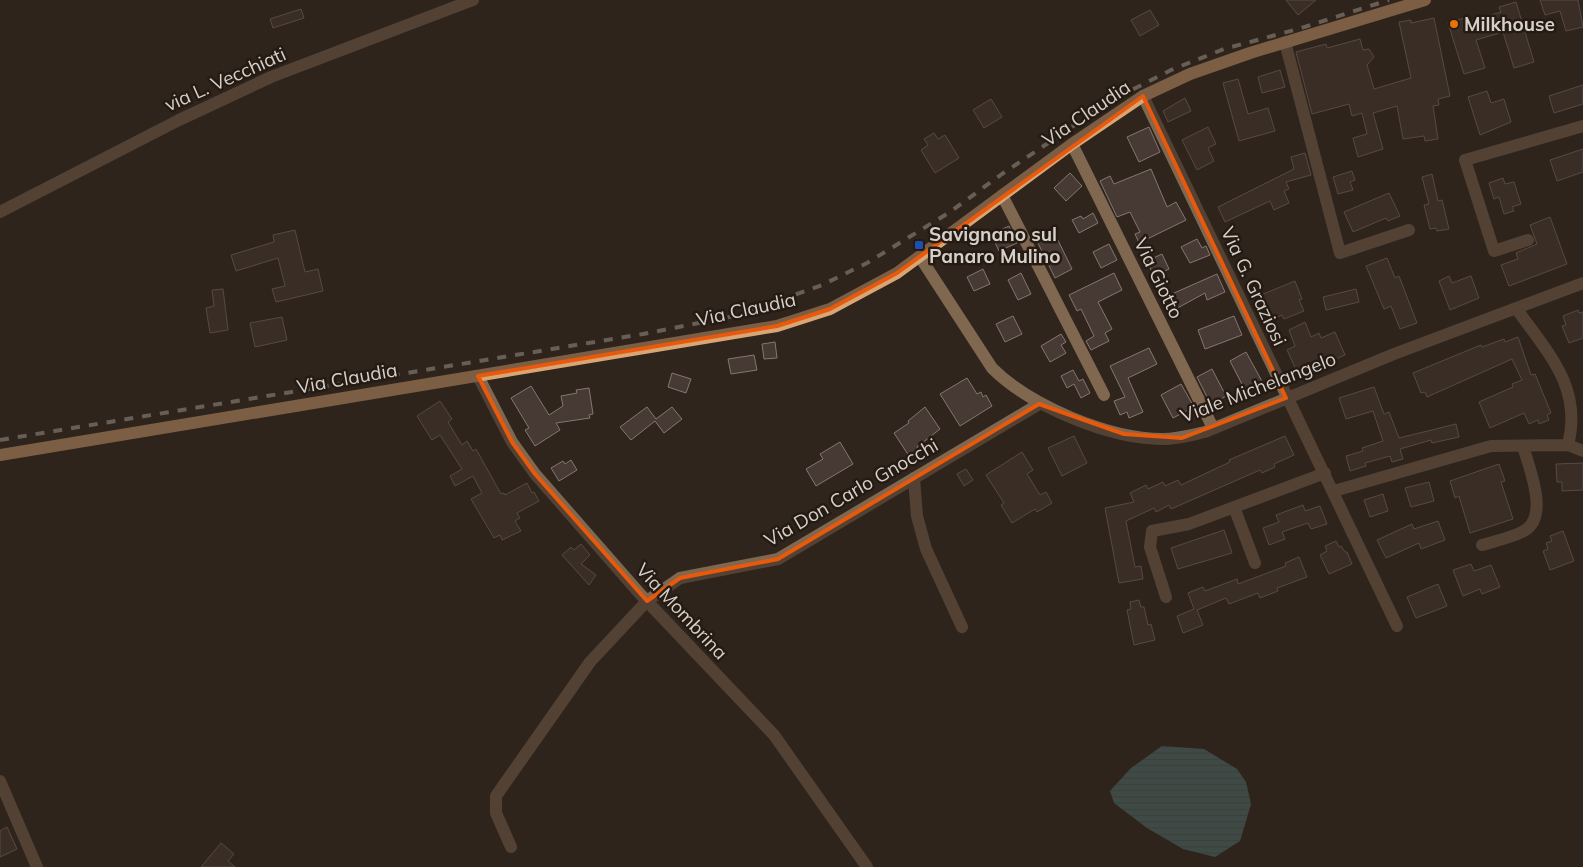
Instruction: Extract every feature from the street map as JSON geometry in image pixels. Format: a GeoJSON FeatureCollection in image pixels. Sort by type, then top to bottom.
{"type":"FeatureCollection","features":[{"type":"Feature","properties":{"kind":"main road","name":"Via Claudia"},"geometry":{"type":"LineString","coordinates":[[0,455],[777,326],[830,309],[897,273],[1072,144],[1143,96],[1190,74],[1285,42],[1425,0]]}},
{"type":"Feature","properties":{"kind":"street","name":"via L. Vecchiati"},"geometry":{"type":"LineString","coordinates":[[0,212],[178,120],[271,76],[473,0]]}},
{"type":"Feature","properties":{"kind":"street"},"geometry":{"type":"LineString","coordinates":[[1285,42],[1340,253],[1409,230]]}},
{"type":"Feature","properties":{"kind":"street","name":"Via G. Graziosi"},"geometry":{"type":"LineString","coordinates":[[1143,96],[1286,398],[1334,491],[1397,626]]}},
{"type":"Feature","properties":{"kind":"street"},"geometry":{"type":"LineString","coordinates":[[1528,240],[1494,251],[1466,160],[1583,126]]}},
{"type":"Feature","properties":{"kind":"street","name":"Via Giotto"},"geometry":{"type":"LineString","coordinates":[[1072,144],[1212,428]]}},
{"type":"Feature","properties":{"kind":"street"},"geometry":{"type":"LineString","coordinates":[[1002,195],[1104,395]]}},
{"type":"Feature","properties":{"kind":"street","name":"Viale Michelangelo"},"geometry":{"type":"LineString","coordinates":[[920,257],[992,368],[1004,380],[1040,404],[1082,421],[1134,435],[1162,439],[1182,438],[1212,428],[1394,354],[1583,284]]}},
{"type":"Feature","properties":{"kind":"street"},"geometry":{"type":"LineString","coordinates":[[1516,308],[1564,378],[1572,405],[1568,444]]}},
{"type":"Feature","properties":{"kind":"street","name":"Via Mombrina"},"geometry":{"type":"LineString","coordinates":[[478,376],[512,442],[535,474],[644,598],[774,736],[868,867]]}},
{"type":"Feature","properties":{"kind":"street","name":"Via Don Carlo Gnocchi"},"geometry":{"type":"LineString","coordinates":[[510,847],[496,813],[496,796],[590,662],[644,598],[680,578],[778,559],[1040,404]]}},
{"type":"Feature","properties":{"kind":"street"},"geometry":{"type":"LineString","coordinates":[[1334,491],[1461,453],[1491,446],[1568,444],[1583,451]]}},
{"type":"Feature","properties":{"kind":"street"},"geometry":{"type":"LineString","coordinates":[[1482,545],[1524,532],[1535,518],[1537,497],[1523,446]]}},
{"type":"Feature","properties":{"kind":"street"},"geometry":{"type":"LineString","coordinates":[[1166,597],[1150,547],[1152,531],[1189,524],[1325,473]]}},
{"type":"Feature","properties":{"kind":"street"},"geometry":{"type":"LineString","coordinates":[[914,478],[917,516],[926,549],[962,628]]}},
{"type":"Feature","properties":{"kind":"street"},"geometry":{"type":"LineString","coordinates":[[1234,507],[1255,563]]}},
{"type":"Feature","properties":{"kind":"street"},"geometry":{"type":"LineString","coordinates":[[0,781],[37,867]]}},
{"type":"Feature","properties":{"kind":"highlighted area"},"geometry":{"type":"Polygon","coordinates":[[[1143,96],[1286,398],[1182,438],[1124,434],[1039,404],[778,559],[680,578],[647,601],[535,474],[512,442],[478,376],[777,326],[830,309],[897,273],[1143,96]]]}},
{"type":"Feature","properties":{"kind":"water"},"geometry":{"type":"Polygon","coordinates":[[[1162,746],[1204,749],[1237,769],[1246,782],[1251,804],[1240,841],[1215,857],[1183,849],[1147,828],[1114,803],[1110,791],[1131,768],[1162,746]]]}},
{"type":"Feature","properties":{"kind":"building"},"geometry":{"type":"Polygon","coordinates":[[[1286,0],[1316,0],[1298,15],[1286,0]]]}},
{"type":"Feature","properties":{"kind":"building"},"geometry":{"type":"Polygon","coordinates":[[[1540,0],[1578,0],[1583,27],[1566,31],[1560,11],[1545,15],[1540,0]]]}},
{"type":"Feature","properties":{"kind":"building"},"geometry":{"type":"Polygon","coordinates":[[[1516,2],[1534,62],[1514,68],[1503,32],[1476,40],[1485,68],[1464,74],[1448,23],[1464,18],[1465,23],[1501,12],[1499,7],[1516,2]]]}},
{"type":"Feature","properties":{"kind":"building"},"geometry":{"type":"Polygon","coordinates":[[[301,9],[304,18],[273,28],[270,19],[301,9]]]}},
{"type":"Feature","properties":{"kind":"building"},"geometry":{"type":"Polygon","coordinates":[[[1150,10],[1159,25],[1140,36],[1131,20],[1150,10]]]}},
{"type":"Feature","properties":{"kind":"building"},"geometry":{"type":"Polygon","coordinates":[[[1434,18],[1450,96],[1438,99],[1439,105],[1433,106],[1438,139],[1425,141],[1424,136],[1403,139],[1397,106],[1373,113],[1383,149],[1358,157],[1353,138],[1367,134],[1362,113],[1352,116],[1349,104],[1312,114],[1296,52],[1326,44],[1327,48],[1360,39],[1363,50],[1369,49],[1374,57],[1367,65],[1374,89],[1411,78],[1399,22],[1411,20],[1411,23],[1434,18]]]}},
{"type":"Feature","properties":{"kind":"building"},"geometry":{"type":"Polygon","coordinates":[[[1280,70],[1285,87],[1262,93],[1258,77],[1280,70]]]}},
{"type":"Feature","properties":{"kind":"building"},"geometry":{"type":"Polygon","coordinates":[[[1238,79],[1248,114],[1268,108],[1275,131],[1239,141],[1223,83],[1238,79]]]}},
{"type":"Feature","properties":{"kind":"building"},"geometry":{"type":"Polygon","coordinates":[[[1583,85],[1583,104],[1554,113],[1549,96],[1583,85]]]}},
{"type":"Feature","properties":{"kind":"building"},"geometry":{"type":"Polygon","coordinates":[[[1487,91],[1491,103],[1504,99],[1511,122],[1480,135],[1468,97],[1487,91]]]}},
{"type":"Feature","properties":{"kind":"building"},"geometry":{"type":"Polygon","coordinates":[[[1185,98],[1191,111],[1168,122],[1163,111],[1185,98]]]}},
{"type":"Feature","properties":{"kind":"building"},"geometry":{"type":"Polygon","coordinates":[[[991,99],[1002,117],[984,128],[973,110],[991,99]]]}},
{"type":"Feature","properties":{"kind":"building"},"geometry":{"type":"Polygon","coordinates":[[[1149,127],[1160,152],[1139,162],[1127,137],[1149,127]]]}},
{"type":"Feature","properties":{"kind":"building"},"geometry":{"type":"Polygon","coordinates":[[[1208,127],[1216,144],[1208,148],[1214,161],[1197,170],[1182,140],[1208,127]]]}},
{"type":"Feature","properties":{"kind":"building"},"geometry":{"type":"Polygon","coordinates":[[[934,133],[938,139],[945,135],[959,158],[935,173],[921,150],[928,145],[924,139],[934,133]]]}},
{"type":"Feature","properties":{"kind":"building"},"geometry":{"type":"Polygon","coordinates":[[[1583,149],[1583,172],[1557,181],[1550,160],[1583,149]]]}},
{"type":"Feature","properties":{"kind":"building"},"geometry":{"type":"Polygon","coordinates":[[[1305,153],[1311,175],[1286,182],[1289,189],[1284,191],[1289,203],[1274,210],[1270,201],[1225,222],[1218,207],[1294,169],[1291,157],[1305,153]]]}},
{"type":"Feature","properties":{"kind":"building"},"geometry":{"type":"Polygon","coordinates":[[[1151,169],[1167,207],[1176,202],[1186,220],[1139,243],[1135,234],[1140,232],[1130,212],[1117,217],[1100,181],[1110,176],[1114,184],[1151,169]]]}},
{"type":"Feature","properties":{"kind":"building"},"geometry":{"type":"Polygon","coordinates":[[[1352,171],[1355,180],[1350,182],[1353,190],[1338,194],[1333,177],[1352,171]]]}},
{"type":"Feature","properties":{"kind":"building"},"geometry":{"type":"Polygon","coordinates":[[[1070,173],[1082,186],[1066,201],[1054,188],[1070,173]]]}},
{"type":"Feature","properties":{"kind":"building"},"geometry":{"type":"Polygon","coordinates":[[[1432,174],[1438,201],[1442,200],[1449,229],[1437,231],[1436,228],[1430,229],[1424,205],[1429,204],[1422,177],[1432,174]]]}},
{"type":"Feature","properties":{"kind":"building"},"geometry":{"type":"Polygon","coordinates":[[[1503,178],[1505,184],[1514,182],[1521,204],[1512,207],[1514,211],[1504,214],[1499,197],[1494,199],[1489,183],[1503,178]]]}},
{"type":"Feature","properties":{"kind":"building"},"geometry":{"type":"Polygon","coordinates":[[[1389,193],[1400,216],[1388,221],[1386,218],[1353,232],[1344,212],[1389,193]]]}},
{"type":"Feature","properties":{"kind":"building"},"geometry":{"type":"Polygon","coordinates":[[[1093,213],[1098,223],[1079,233],[1072,220],[1081,216],[1083,219],[1093,213]]]}},
{"type":"Feature","properties":{"kind":"building"},"geometry":{"type":"Polygon","coordinates":[[[1550,217],[1567,264],[1509,286],[1501,265],[1518,259],[1516,253],[1537,244],[1530,225],[1550,217]]]}},
{"type":"Feature","properties":{"kind":"building"},"geometry":{"type":"Polygon","coordinates":[[[1009,226],[1017,243],[999,251],[991,234],[1009,226]]]}},
{"type":"Feature","properties":{"kind":"building"},"geometry":{"type":"Polygon","coordinates":[[[295,230],[305,272],[318,269],[323,291],[276,302],[272,289],[285,286],[278,258],[236,271],[231,255],[274,242],[273,235],[295,230]]]}},
{"type":"Feature","properties":{"kind":"building"},"geometry":{"type":"Polygon","coordinates":[[[1053,230],[1072,269],[1055,278],[1036,239],[1053,230]]]}},
{"type":"Feature","properties":{"kind":"building"},"geometry":{"type":"Polygon","coordinates":[[[1197,239],[1202,248],[1206,246],[1210,255],[1190,263],[1181,247],[1197,239]]]}},
{"type":"Feature","properties":{"kind":"building"},"geometry":{"type":"Polygon","coordinates":[[[1109,244],[1117,260],[1101,268],[1093,252],[1109,244]]]}},
{"type":"Feature","properties":{"kind":"building"},"geometry":{"type":"Polygon","coordinates":[[[1162,254],[1169,269],[1154,276],[1147,261],[1162,254]]]}},
{"type":"Feature","properties":{"kind":"building"},"geometry":{"type":"Polygon","coordinates":[[[1387,258],[1395,278],[1399,276],[1417,323],[1400,329],[1391,306],[1384,309],[1366,266],[1387,258]]]}},
{"type":"Feature","properties":{"kind":"building"},"geometry":{"type":"Polygon","coordinates":[[[983,269],[990,284],[974,291],[967,277],[983,269]]]}},
{"type":"Feature","properties":{"kind":"building"},"geometry":{"type":"Polygon","coordinates":[[[1021,273],[1031,294],[1018,300],[1008,280],[1021,273]]]}},
{"type":"Feature","properties":{"kind":"building"},"geometry":{"type":"Polygon","coordinates":[[[1114,273],[1122,290],[1098,302],[1112,329],[1105,333],[1109,341],[1091,350],[1086,341],[1094,336],[1081,309],[1077,311],[1069,295],[1114,273]]]}},
{"type":"Feature","properties":{"kind":"building"},"geometry":{"type":"Polygon","coordinates":[[[1217,274],[1225,292],[1207,300],[1205,293],[1172,311],[1165,297],[1217,274]]]}},
{"type":"Feature","properties":{"kind":"building"},"geometry":{"type":"Polygon","coordinates":[[[1449,276],[1452,283],[1471,276],[1479,298],[1450,310],[1439,281],[1449,276]]]}},
{"type":"Feature","properties":{"kind":"building"},"geometry":{"type":"Polygon","coordinates":[[[1295,281],[1302,299],[1299,300],[1304,311],[1284,319],[1282,315],[1271,320],[1261,295],[1295,281]]]}},
{"type":"Feature","properties":{"kind":"building"},"geometry":{"type":"Polygon","coordinates":[[[223,289],[228,330],[210,333],[206,308],[214,306],[212,290],[223,289]]]}},
{"type":"Feature","properties":{"kind":"building"},"geometry":{"type":"Polygon","coordinates":[[[1356,289],[1359,302],[1326,310],[1323,297],[1356,289]]]}},
{"type":"Feature","properties":{"kind":"building"},"geometry":{"type":"Polygon","coordinates":[[[1578,310],[1579,313],[1583,312],[1583,338],[1569,343],[1562,326],[1566,325],[1563,316],[1578,310]]]}},
{"type":"Feature","properties":{"kind":"building"},"geometry":{"type":"Polygon","coordinates":[[[1013,316],[1022,334],[1005,342],[996,324],[1013,316]]]}},
{"type":"Feature","properties":{"kind":"building"},"geometry":{"type":"Polygon","coordinates":[[[1234,316],[1242,335],[1205,349],[1198,330],[1234,316]]]}},
{"type":"Feature","properties":{"kind":"building"},"geometry":{"type":"Polygon","coordinates":[[[282,317],[287,340],[255,347],[250,323],[282,317]]]}},
{"type":"Feature","properties":{"kind":"building"},"geometry":{"type":"Polygon","coordinates":[[[1305,322],[1311,337],[1319,333],[1321,338],[1335,332],[1345,355],[1331,361],[1329,358],[1297,372],[1287,350],[1295,346],[1289,330],[1305,322]]]}},
{"type":"Feature","properties":{"kind":"building"},"geometry":{"type":"Polygon","coordinates":[[[1061,334],[1066,342],[1061,345],[1066,353],[1050,362],[1041,346],[1061,334]]]}},
{"type":"Feature","properties":{"kind":"building"},"geometry":{"type":"Polygon","coordinates":[[[1518,337],[1531,375],[1535,374],[1551,413],[1547,415],[1549,420],[1539,424],[1538,420],[1529,424],[1524,413],[1490,428],[1479,402],[1513,387],[1512,384],[1522,380],[1512,359],[1427,397],[1425,392],[1421,393],[1413,373],[1481,345],[1482,347],[1504,339],[1505,342],[1518,337]]]}},
{"type":"Feature","properties":{"kind":"building"},"geometry":{"type":"Polygon","coordinates":[[[775,342],[777,358],[764,359],[762,344],[775,342]]]}},
{"type":"Feature","properties":{"kind":"building"},"geometry":{"type":"Polygon","coordinates":[[[1149,348],[1157,364],[1128,378],[1143,412],[1129,418],[1127,412],[1120,415],[1114,401],[1125,397],[1110,366],[1149,348]]]}},
{"type":"Feature","properties":{"kind":"building"},"geometry":{"type":"Polygon","coordinates":[[[1246,352],[1263,383],[1246,392],[1230,361],[1246,352]]]}},
{"type":"Feature","properties":{"kind":"building"},"geometry":{"type":"Polygon","coordinates":[[[754,355],[757,370],[731,374],[728,359],[754,355]]]}},
{"type":"Feature","properties":{"kind":"building"},"geometry":{"type":"Polygon","coordinates":[[[1212,369],[1226,396],[1211,405],[1197,377],[1212,369]]]}},
{"type":"Feature","properties":{"kind":"building"},"geometry":{"type":"Polygon","coordinates":[[[1073,370],[1079,381],[1083,379],[1090,393],[1081,398],[1074,384],[1067,388],[1061,376],[1073,370]]]}},
{"type":"Feature","properties":{"kind":"building"},"geometry":{"type":"Polygon","coordinates":[[[672,373],[691,379],[686,393],[668,387],[672,373]]]}},
{"type":"Feature","properties":{"kind":"building"},"geometry":{"type":"Polygon","coordinates":[[[967,378],[977,394],[981,392],[983,397],[986,395],[992,406],[960,426],[940,394],[967,378]]]}},
{"type":"Feature","properties":{"kind":"building"},"geometry":{"type":"Polygon","coordinates":[[[1181,384],[1194,407],[1173,418],[1161,395],[1181,384]]]}},
{"type":"Feature","properties":{"kind":"building"},"geometry":{"type":"Polygon","coordinates":[[[531,386],[549,415],[563,406],[561,396],[577,393],[576,390],[589,388],[593,414],[589,415],[590,418],[556,423],[560,430],[535,446],[525,430],[529,428],[511,398],[531,386]]]}},
{"type":"Feature","properties":{"kind":"building"},"geometry":{"type":"Polygon","coordinates":[[[1374,387],[1384,414],[1389,412],[1399,438],[1456,424],[1459,437],[1432,443],[1431,440],[1400,449],[1403,459],[1392,462],[1390,456],[1365,463],[1366,466],[1350,471],[1346,456],[1363,451],[1362,448],[1383,441],[1373,411],[1346,419],[1339,398],[1374,387]]]}},
{"type":"Feature","properties":{"kind":"building"},"geometry":{"type":"Polygon","coordinates":[[[440,401],[452,419],[448,422],[462,445],[467,441],[473,451],[476,449],[501,494],[504,493],[505,495],[527,483],[532,493],[534,492],[539,501],[517,513],[520,518],[515,521],[521,531],[502,540],[500,535],[494,538],[471,499],[482,493],[473,476],[455,486],[450,476],[462,469],[440,435],[432,440],[417,416],[440,401]]]}},
{"type":"Feature","properties":{"kind":"building"},"geometry":{"type":"Polygon","coordinates":[[[647,407],[656,419],[672,407],[682,419],[664,433],[655,421],[631,440],[620,427],[647,407]]]}},
{"type":"Feature","properties":{"kind":"building"},"geometry":{"type":"Polygon","coordinates":[[[925,407],[940,429],[917,447],[919,450],[909,456],[894,433],[909,423],[908,421],[925,407]]]}},
{"type":"Feature","properties":{"kind":"building"},"geometry":{"type":"Polygon","coordinates":[[[1074,436],[1087,463],[1062,476],[1048,448],[1074,436]]]}},
{"type":"Feature","properties":{"kind":"building"},"geometry":{"type":"Polygon","coordinates":[[[1285,436],[1294,455],[1274,464],[1275,467],[1262,473],[1260,470],[1171,509],[1169,505],[1156,512],[1154,508],[1126,521],[1135,567],[1141,566],[1143,579],[1119,583],[1105,508],[1134,502],[1130,493],[1146,485],[1148,489],[1163,482],[1165,486],[1178,480],[1181,485],[1230,462],[1229,460],[1285,436]]]}},
{"type":"Feature","properties":{"kind":"building"},"geometry":{"type":"Polygon","coordinates":[[[840,442],[853,464],[816,486],[806,469],[823,459],[820,454],[840,442]]]}},
{"type":"Feature","properties":{"kind":"building"},"geometry":{"type":"Polygon","coordinates":[[[1022,452],[1033,470],[1027,474],[1040,495],[1046,492],[1052,503],[1037,512],[1035,509],[1012,523],[1001,505],[1004,503],[986,475],[1022,452]]]}},
{"type":"Feature","properties":{"kind":"building"},"geometry":{"type":"Polygon","coordinates":[[[571,460],[577,470],[559,481],[551,468],[563,461],[565,464],[571,460]]]}},
{"type":"Feature","properties":{"kind":"building"},"geometry":{"type":"Polygon","coordinates":[[[1583,463],[1583,490],[1562,491],[1562,482],[1557,482],[1556,464],[1583,463]]]}},
{"type":"Feature","properties":{"kind":"building"},"geometry":{"type":"Polygon","coordinates":[[[1499,464],[1505,481],[1501,482],[1513,519],[1470,533],[1459,496],[1455,498],[1450,481],[1499,464]]]}},
{"type":"Feature","properties":{"kind":"building"},"geometry":{"type":"Polygon","coordinates":[[[966,469],[973,480],[964,486],[957,474],[966,469]]]}},
{"type":"Feature","properties":{"kind":"building"},"geometry":{"type":"Polygon","coordinates":[[[1429,482],[1434,501],[1411,507],[1405,488],[1429,482]]]}},
{"type":"Feature","properties":{"kind":"building"},"geometry":{"type":"Polygon","coordinates":[[[1383,494],[1388,511],[1370,517],[1364,500],[1383,494]]]}},
{"type":"Feature","properties":{"kind":"building"},"geometry":{"type":"Polygon","coordinates":[[[1303,505],[1305,511],[1320,506],[1327,524],[1311,529],[1308,523],[1282,532],[1285,539],[1269,545],[1263,528],[1279,522],[1276,515],[1303,505]]]}},
{"type":"Feature","properties":{"kind":"building"},"geometry":{"type":"Polygon","coordinates":[[[1438,521],[1445,540],[1421,549],[1419,543],[1386,558],[1377,540],[1412,524],[1414,529],[1438,521]]]}},
{"type":"Feature","properties":{"kind":"building"},"geometry":{"type":"Polygon","coordinates":[[[1224,530],[1232,553],[1178,569],[1171,548],[1224,530]]]}},
{"type":"Feature","properties":{"kind":"building"},"geometry":{"type":"Polygon","coordinates":[[[1563,531],[1574,561],[1550,570],[1543,551],[1548,549],[1546,543],[1552,541],[1550,536],[1563,531]]]}},
{"type":"Feature","properties":{"kind":"building"},"geometry":{"type":"Polygon","coordinates":[[[1336,541],[1339,547],[1341,546],[1347,552],[1352,564],[1329,574],[1320,555],[1327,551],[1325,546],[1336,541]]]}},
{"type":"Feature","properties":{"kind":"building"},"geometry":{"type":"Polygon","coordinates":[[[581,544],[590,555],[581,564],[596,575],[589,585],[562,555],[571,547],[574,550],[581,544]]]}},
{"type":"Feature","properties":{"kind":"building"},"geometry":{"type":"Polygon","coordinates":[[[1299,557],[1307,577],[1277,588],[1278,591],[1260,598],[1258,593],[1229,604],[1226,598],[1197,610],[1203,625],[1183,633],[1177,616],[1194,609],[1188,593],[1203,587],[1205,591],[1237,579],[1238,584],[1286,566],[1285,563],[1299,557]]]}},
{"type":"Feature","properties":{"kind":"building"},"geometry":{"type":"Polygon","coordinates":[[[1471,564],[1474,571],[1491,565],[1500,587],[1482,594],[1480,589],[1463,596],[1453,570],[1471,564]]]}},
{"type":"Feature","properties":{"kind":"building"},"geometry":{"type":"Polygon","coordinates":[[[1438,584],[1447,606],[1416,618],[1407,597],[1438,584]]]}},
{"type":"Feature","properties":{"kind":"building"},"geometry":{"type":"Polygon","coordinates":[[[1139,600],[1141,607],[1144,607],[1148,625],[1151,624],[1155,640],[1134,645],[1127,610],[1131,609],[1130,602],[1139,600]]]}},
{"type":"Feature","properties":{"kind":"building"},"geometry":{"type":"Polygon","coordinates":[[[7,827],[17,849],[0,857],[0,831],[7,827]]]}},
{"type":"Feature","properties":{"kind":"building"},"geometry":{"type":"Polygon","coordinates":[[[221,843],[234,854],[228,861],[235,867],[201,867],[221,843]]]}},
{"type":"Feature","properties":{"kind":"railway"},"geometry":{"type":"LineString","coordinates":[[0,440],[643,334],[739,315],[822,285],[867,263],[950,212],[1002,174],[1112,100],[1171,70],[1224,49],[1298,29],[1389,0]]}},
{"type":"Feature","properties":{"kind":"place","name":"Milkhouse"},"geometry":{"type":"Point","coordinates":[1454,24]}},
{"type":"Feature","properties":{"kind":"place","name":"Savignano sul Panaro Mulino"},"geometry":{"type":"Point","coordinates":[919,245]}}]}
